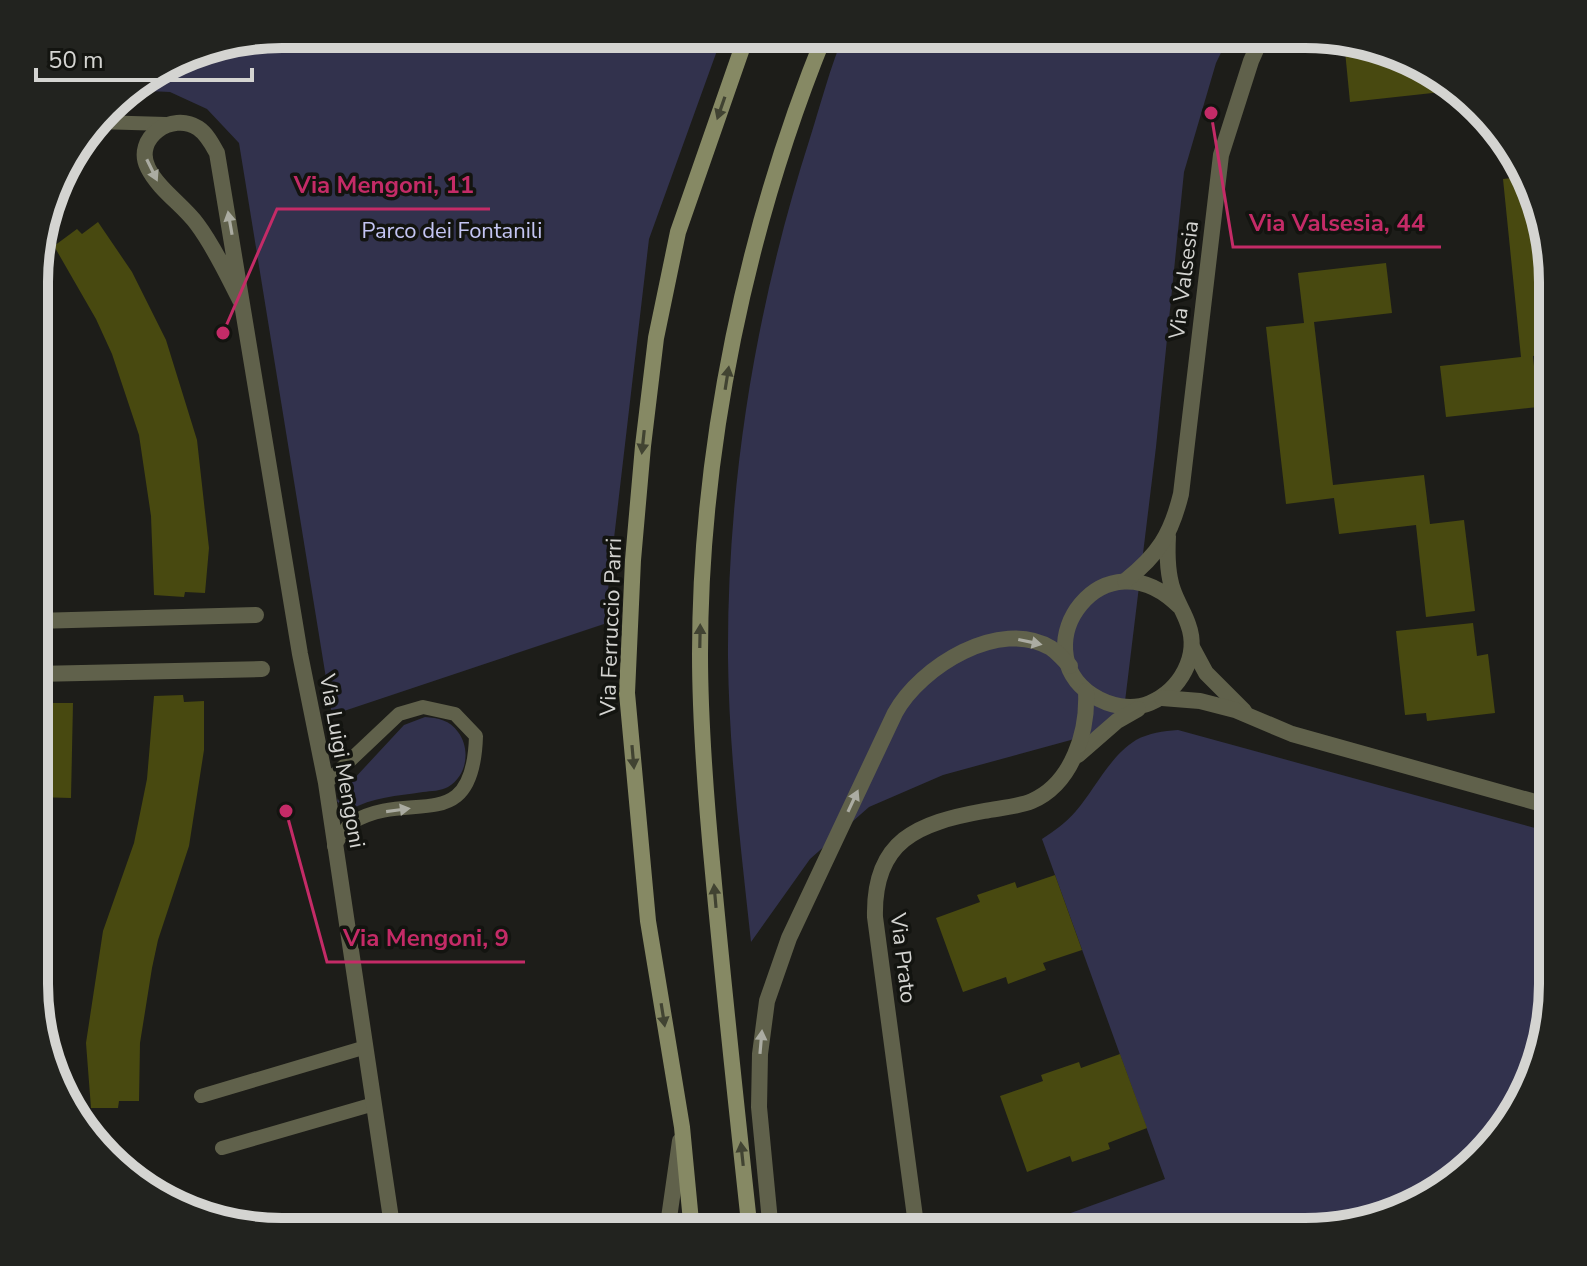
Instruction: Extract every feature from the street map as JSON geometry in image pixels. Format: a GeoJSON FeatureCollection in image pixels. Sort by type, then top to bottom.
{"type":"FeatureCollection","features":[{"type":"Feature","properties":{"kind":"main road","name":"Via Ferruccio Parri"},"geometry":{"type":"LineString","coordinates":[[691,1217],[682,1127],[648,921],[627,693],[633,560],[656,338],[678,232],[742,48]]}},
{"type":"Feature","properties":{"kind":"main road"},"geometry":{"type":"LineString","coordinates":[[749,1217],[703,764],[701,598],[716,447],[736,324],[778,164],[820,49]]}},
{"type":"Feature","properties":{"kind":"street","name":"Via Valsesia"},"geometry":{"type":"LineString","coordinates":[[1086,691],[1103,702],[1122,707],[1143,706],[1162,698],[1177,684],[1188,667],[1192,647],[1189,626],[1172,589],[1168,568],[1168,536],[1181,494],[1221,155],[1256,49]]}},
{"type":"Feature","properties":{"kind":"street","name":"Via Luigi Mengoni"},"geometry":{"type":"LineString","coordinates":[[240,300],[196,222],[147,167],[145,151],[152,134],[166,124],[176,121],[198,128],[217,153],[300,654],[326,783],[391,1217]]}},
{"type":"Feature","properties":{"kind":"street","name":"Via Valsesia"},"geometry":{"type":"LineString","coordinates":[[1070,666],[1066,656],[1066,635],[1072,614],[1085,597],[1104,586],[1125,581],[1168,536]]}},
{"type":"Feature","properties":{"kind":"street"},"geometry":{"type":"LineString","coordinates":[[1125,581],[1146,583],[1165,592],[1180,607]]}},
{"type":"Feature","properties":{"kind":"street"},"geometry":{"type":"LineString","coordinates":[[48,621],[256,615]]}},
{"type":"Feature","properties":{"kind":"street"},"geometry":{"type":"LineString","coordinates":[[770,1217],[759,1107],[760,1054],[767,1001],[789,938],[895,713],[915,685],[932,670],[983,644],[1006,640],[1030,641],[1052,649],[1070,666],[1086,691]]}},
{"type":"Feature","properties":{"kind":"street","name":"Via Valsesia"},"geometry":{"type":"LineString","coordinates":[[1192,647],[1206,673],[1236,705],[1251,716]]}},
{"type":"Feature","properties":{"kind":"street"},"geometry":{"type":"LineString","coordinates":[[49,674],[262,669]]}},
{"type":"Feature","properties":{"kind":"street","name":"Via Prato"},"geometry":{"type":"LineString","coordinates":[[1071,762],[1085,725],[1086,691]]}},
{"type":"Feature","properties":{"kind":"street","name":"Via Valsesia"},"geometry":{"type":"LineString","coordinates":[[1162,698],[1200,701],[1251,716],[1292,734],[1538,802]]}},
{"type":"Feature","properties":{"kind":"street","name":"Via Prato"},"geometry":{"type":"LineString","coordinates":[[915,1218],[875,917],[874,893],[879,872],[891,852],[907,836],[930,824],[1033,801],[1049,790],[1089,743],[1143,706]]}},
{"type":"Feature","properties":{"kind":"street"},"geometry":{"type":"LineString","coordinates":[[669,1217],[682,1127]]}},
{"type":"Feature","properties":{"kind":"lane"},"geometry":{"type":"LineString","coordinates":[[112,122],[166,124]]}},
{"type":"Feature","properties":{"kind":"lane"},"geometry":{"type":"LineString","coordinates":[[326,783],[399,714],[423,707],[455,714],[476,736],[475,763],[464,791],[441,804],[377,813],[350,823],[334,846]]}},
{"type":"Feature","properties":{"kind":"lane"},"geometry":{"type":"LineString","coordinates":[[201,1096],[366,1047]]}},
{"type":"Feature","properties":{"kind":"lane"},"geometry":{"type":"LineString","coordinates":[[222,1148],[374,1104]]}},
{"type":"Feature","properties":{"kind":"green space","name":"Parco dei Fontanili"},"geometry":{"type":"Polygon","coordinates":[[[718,48],[649,239],[604,624],[332,715],[239,143],[207,109],[170,92],[147,91],[165,79],[207,60],[251,50],[718,48]]]}},
{"type":"Feature","properties":{"kind":"green space"},"geometry":{"type":"Polygon","coordinates":[[[839,49],[1223,49],[1184,172],[1156,447],[1122,726],[943,775],[869,807],[810,859],[751,942],[736,800],[728,658],[729,592],[739,460],[748,395],[774,265],[839,49]]]}},
{"type":"Feature","properties":{"kind":"green space"},"geometry":{"type":"Polygon","coordinates":[[[425,717],[447,722],[462,739],[465,762],[454,782],[442,789],[385,798],[344,810],[337,801],[339,795],[404,725],[425,717]]]}},
{"type":"Feature","properties":{"kind":"green space"},"geometry":{"type":"Polygon","coordinates":[[[1178,730],[1538,829],[1538,999],[1531,1045],[1521,1074],[1500,1114],[1459,1160],[1435,1179],[1380,1206],[1336,1216],[1069,1218],[1068,1214],[1165,1179],[1042,839],[1072,815],[1127,747],[1136,740],[1178,730]]]}},
{"type":"Feature","properties":{"kind":"building"},"geometry":{"type":"Polygon","coordinates":[[[1345,51],[1395,66],[1441,92],[1350,102],[1345,51]]]}},
{"type":"Feature","properties":{"kind":"building"},"geometry":{"type":"Polygon","coordinates":[[[1503,179],[1515,179],[1527,207],[1537,251],[1539,355],[1533,356],[1538,407],[1446,417],[1440,366],[1521,357],[1503,179]]]}},
{"type":"Feature","properties":{"kind":"building"},"geometry":{"type":"Polygon","coordinates":[[[98,222],[132,272],[166,340],[197,440],[209,548],[205,593],[185,592],[184,597],[154,595],[151,516],[139,435],[112,354],[96,319],[54,246],[77,229],[82,234],[98,222]]]}},
{"type":"Feature","properties":{"kind":"building"},"geometry":{"type":"Polygon","coordinates":[[[1386,263],[1392,313],[1314,322],[1333,485],[1424,475],[1430,524],[1464,520],[1475,611],[1426,617],[1416,525],[1339,534],[1334,498],[1286,504],[1266,327],[1304,323],[1298,273],[1386,263]]]}},
{"type":"Feature","properties":{"kind":"building"},"geometry":{"type":"Polygon","coordinates":[[[1473,623],[1477,656],[1488,654],[1495,713],[1427,721],[1426,713],[1405,715],[1396,631],[1473,623]]]}},
{"type":"Feature","properties":{"kind":"building"},"geometry":{"type":"Polygon","coordinates":[[[183,695],[184,702],[204,701],[204,750],[189,846],[152,968],[140,1043],[139,1101],[119,1101],[118,1108],[91,1108],[86,1043],[103,931],[134,843],[147,779],[154,696],[183,695]]]}},
{"type":"Feature","properties":{"kind":"building"},"geometry":{"type":"Polygon","coordinates":[[[49,703],[73,703],[71,798],[49,797],[49,703]]]}},
{"type":"Feature","properties":{"kind":"building"},"geometry":{"type":"Polygon","coordinates":[[[1055,875],[1082,950],[1043,963],[1046,970],[1008,984],[1006,977],[963,992],[936,918],[980,902],[977,895],[1015,882],[1017,888],[1055,875]]]}},
{"type":"Feature","properties":{"kind":"building"},"geometry":{"type":"Polygon","coordinates":[[[1120,1054],[1147,1128],[1108,1143],[1110,1149],[1072,1162],[1070,1156],[1027,1172],[1000,1096],[1043,1081],[1041,1075],[1079,1062],[1081,1068],[1120,1054]]]}},
{"type":"Feature","properties":{"kind":"place","name":"Via Valsesia, 44"},"geometry":{"type":"Point","coordinates":[1211,113]}},
{"type":"Feature","properties":{"kind":"place","name":"Via Mengoni, 11"},"geometry":{"type":"Point","coordinates":[223,333]}},
{"type":"Feature","properties":{"kind":"place","name":"Via Mengoni, 9"},"geometry":{"type":"Point","coordinates":[286,811]}}]}
